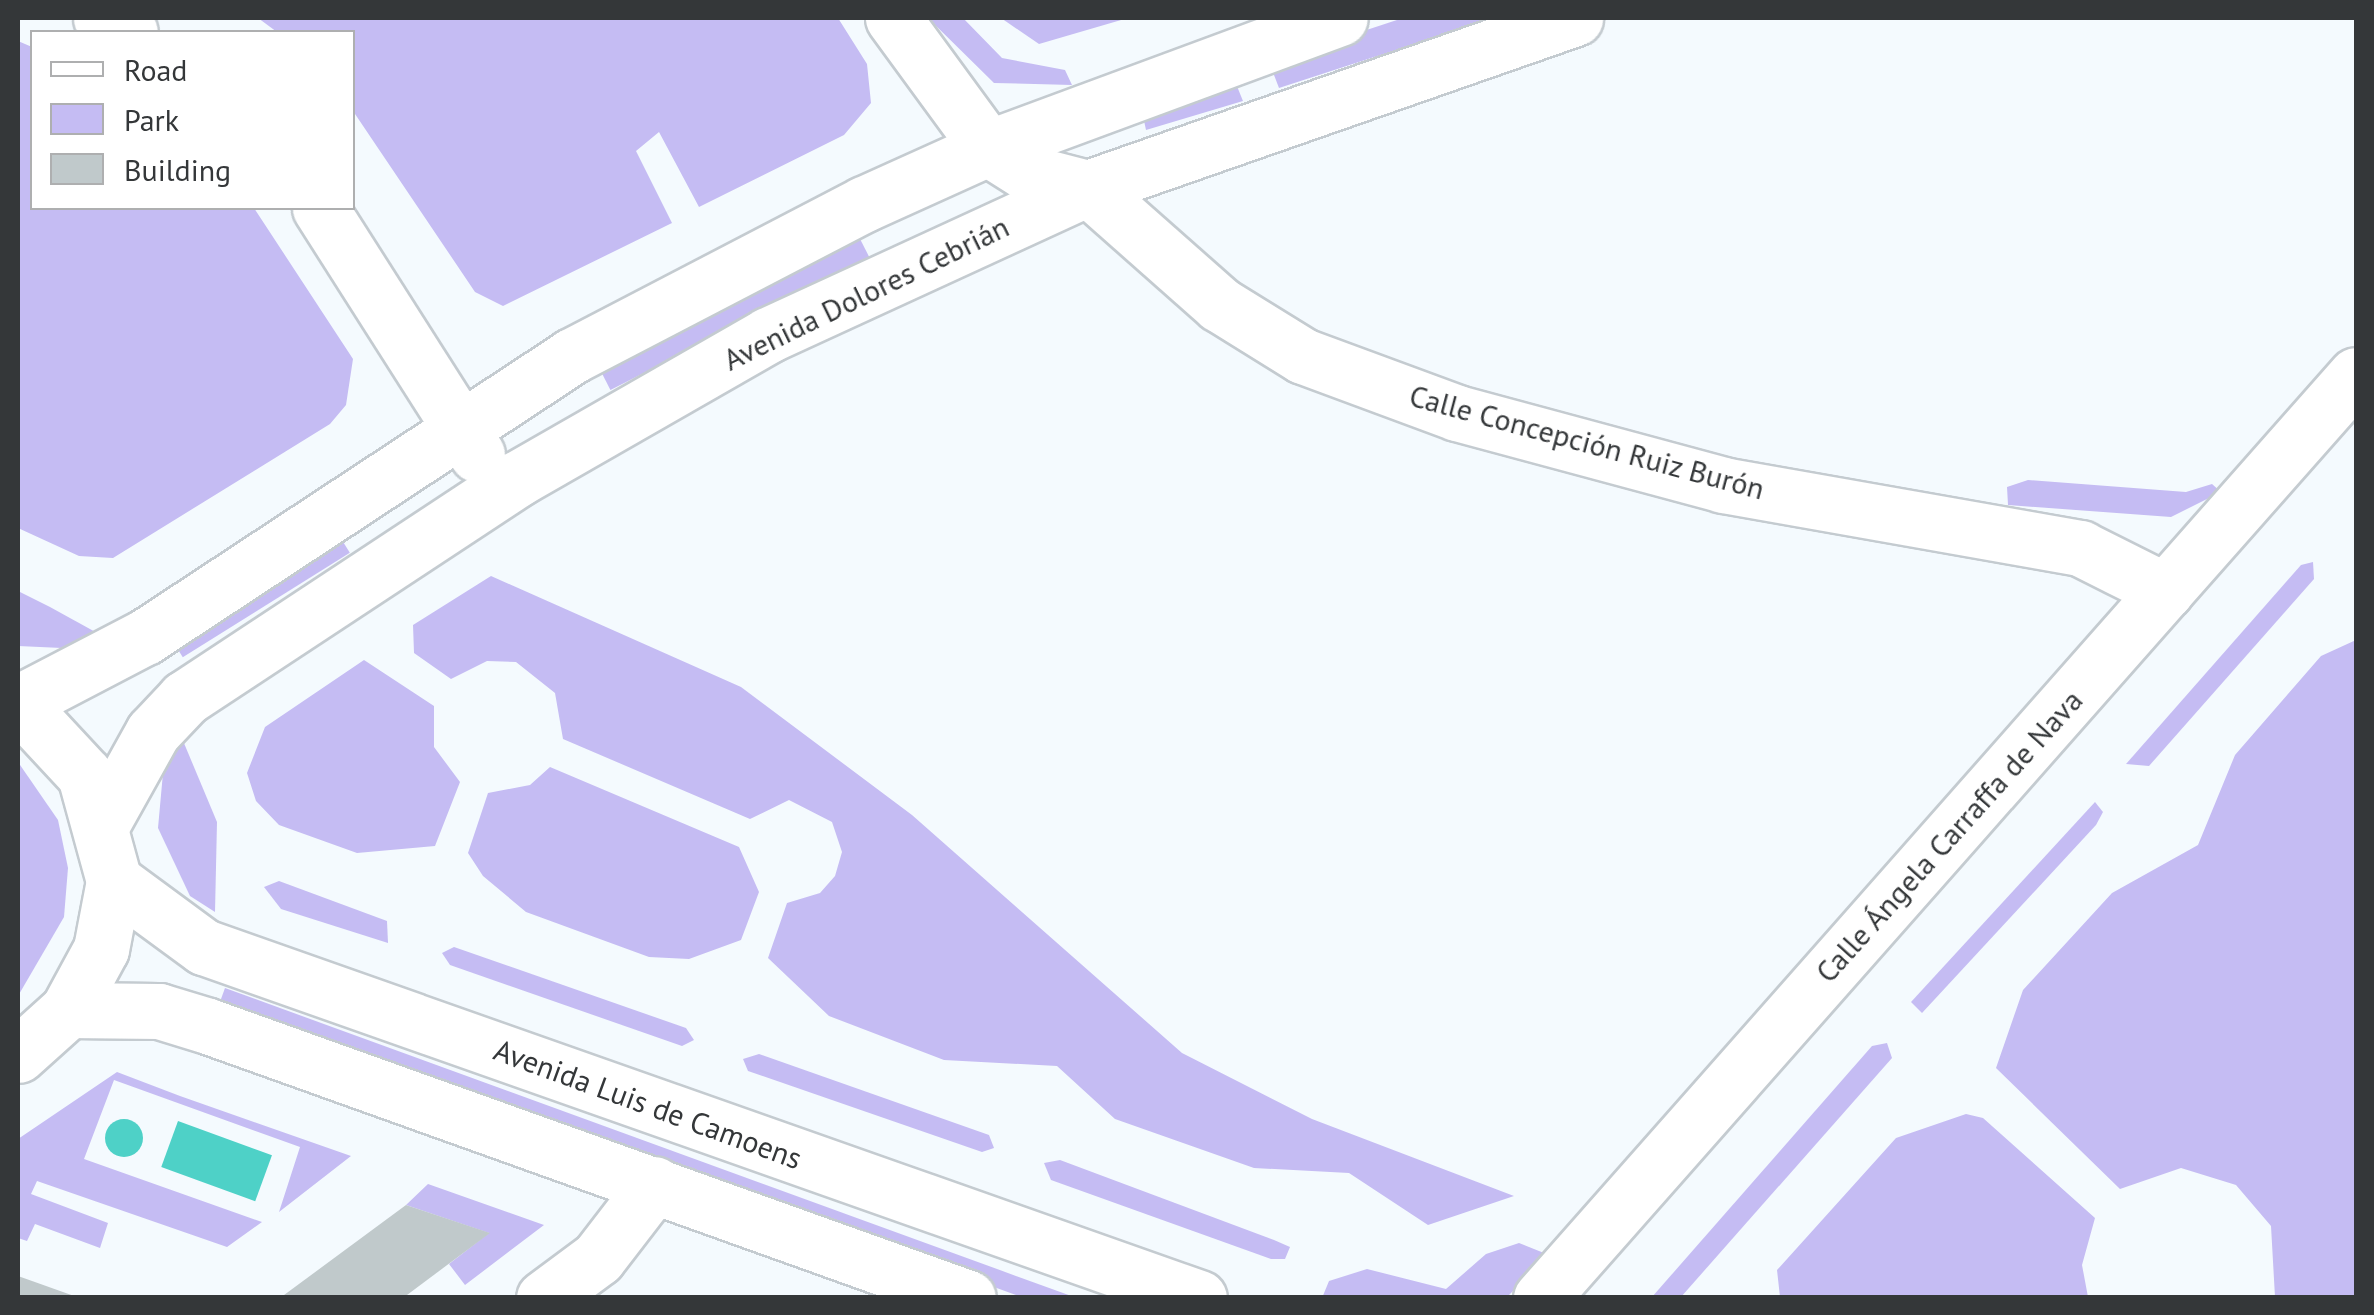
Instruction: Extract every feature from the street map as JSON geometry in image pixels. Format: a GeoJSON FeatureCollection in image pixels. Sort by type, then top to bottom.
{"type":"FeatureCollection","features":[{"type":"Feature","properties":{"kind":"street"},"geometry":{"type":"LineString","coordinates":[[102,18],[126,30]]}},
{"type":"Feature","properties":{"kind":"street","name":"Calle Concepción Ruiz Burón"},"geometry":{"type":"LineString","coordinates":[[894,18],[988,148],[1026,172],[1088,188],[1218,304],[1320,362],[1457,413],[1723,484],[2080,548],[2166,592]]}},
{"type":"Feature","properties":{"kind":"street"},"geometry":{"type":"LineString","coordinates":[[18,1055],[68,1010],[101,949],[114,881],[104,820],[66,748],[18,703],[145,636],[459,423],[864,204],[988,148],[1340,18]]}},
{"type":"Feature","properties":{"kind":"street","name":"Avenida Dolores Cebrián"},"geometry":{"type":"LineString","coordinates":[[104,820],[154,732],[186,698],[499,492],[768,335],[1088,188],[1574,18]]}},
{"type":"Feature","properties":{"kind":"street"},"geometry":{"type":"LineString","coordinates":[[321,210],[499,492]]}},
{"type":"Feature","properties":{"kind":"street","name":"Calle Ángela Carraffa de Nava"},"geometry":{"type":"LineString","coordinates":[[1540,1298],[2356,375]]}},
{"type":"Feature","properties":{"kind":"street","name":"Avenida Luis de Camoens"},"geometry":{"type":"LineString","coordinates":[[114,881],[204,948],[1199,1298]]}},
{"type":"Feature","properties":{"kind":"street"},"geometry":{"type":"LineString","coordinates":[[68,1010],[159,1010],[968,1298]]}},
{"type":"Feature","properties":{"kind":"street"},"geometry":{"type":"LineString","coordinates":[[544,1298],[598,1258],[655,1184]]}},
{"type":"Feature","properties":{"kind":"green space"},"geometry":{"type":"Polygon","coordinates":[[[258,18],[838,18],[867,64],[871,103],[844,135],[699,207],[659,132],[636,151],[672,223],[503,306],[475,292],[355,114],[355,30],[274,30],[258,18]]]}},
{"type":"Feature","properties":{"kind":"green space"},"geometry":{"type":"Polygon","coordinates":[[[928,18],[963,18],[1002,58],[1065,70],[1072,85],[994,83],[928,18]]]}},
{"type":"Feature","properties":{"kind":"green space"},"geometry":{"type":"Polygon","coordinates":[[[1001,18],[1128,18],[1039,44],[1001,18]]]}},
{"type":"Feature","properties":{"kind":"green space"},"geometry":{"type":"Polygon","coordinates":[[[1403,18],[1494,18],[1279,88],[1269,62],[1403,18]]]}},
{"type":"Feature","properties":{"kind":"green space"},"geometry":{"type":"Polygon","coordinates":[[[18,41],[30,46],[30,210],[255,210],[353,359],[346,405],[330,424],[113,558],[79,556],[18,528],[18,41]]]}},
{"type":"Feature","properties":{"kind":"green space"},"geometry":{"type":"Polygon","coordinates":[[[1232,74],[1243,101],[1146,130],[1143,116],[1232,74]]]}},
{"type":"Feature","properties":{"kind":"green space"},"geometry":{"type":"Polygon","coordinates":[[[857,233],[870,258],[610,390],[598,365],[857,233]]]}},
{"type":"Feature","properties":{"kind":"green space"},"geometry":{"type":"Polygon","coordinates":[[[2028,480],[2186,492],[2212,484],[2221,492],[2171,517],[2008,505],[2007,487],[2028,480]]]}},
{"type":"Feature","properties":{"kind":"green space"},"geometry":{"type":"Polygon","coordinates":[[[335,529],[350,553],[183,657],[168,633],[335,529]]]}},
{"type":"Feature","properties":{"kind":"green space"},"geometry":{"type":"Polygon","coordinates":[[[2313,562],[2314,579],[2149,766],[2126,764],[2301,565],[2313,562]]]}},
{"type":"Feature","properties":{"kind":"green space"},"geometry":{"type":"Polygon","coordinates":[[[491,576],[741,687],[912,815],[1182,1053],[1312,1119],[1514,1196],[1428,1225],[1349,1173],[1254,1168],[1115,1119],[1057,1066],[944,1060],[829,1016],[768,958],[787,903],[820,893],[835,876],[842,852],[832,822],[789,800],[750,819],[563,739],[555,693],[516,662],[487,661],[451,679],[414,653],[413,625],[491,576]]]}},
{"type":"Feature","properties":{"kind":"green space"},"geometry":{"type":"Polygon","coordinates":[[[18,591],[99,634],[62,648],[18,646],[18,591]]]}},
{"type":"Feature","properties":{"kind":"green space"},"geometry":{"type":"Polygon","coordinates":[[[2356,640],[2356,1297],[2275,1297],[2271,1226],[2236,1185],[2181,1168],[2120,1189],[1996,1068],[2023,990],[2112,893],[2198,845],[2235,755],[2321,656],[2356,640]]]}},
{"type":"Feature","properties":{"kind":"green space"},"geometry":{"type":"Polygon","coordinates":[[[364,660],[434,706],[434,747],[460,782],[435,846],[357,853],[279,825],[256,801],[247,773],[265,727],[364,660]]]}},
{"type":"Feature","properties":{"kind":"green space"},"geometry":{"type":"Polygon","coordinates":[[[181,736],[217,822],[215,912],[190,896],[158,828],[163,773],[181,736]]]}},
{"type":"Feature","properties":{"kind":"green space"},"geometry":{"type":"Polygon","coordinates":[[[18,762],[58,820],[68,868],[64,917],[18,996],[18,762]]]}},
{"type":"Feature","properties":{"kind":"green space"},"geometry":{"type":"Polygon","coordinates":[[[550,767],[739,847],[759,892],[741,940],[689,959],[649,957],[526,912],[483,876],[468,853],[488,793],[530,785],[550,767]]]}},
{"type":"Feature","properties":{"kind":"green space"},"geometry":{"type":"Polygon","coordinates":[[[2095,802],[2103,812],[2096,825],[1922,1013],[1911,1002],[2095,802]]]}},
{"type":"Feature","properties":{"kind":"green space"},"geometry":{"type":"Polygon","coordinates":[[[279,881],[387,921],[388,943],[281,909],[264,887],[279,881]]]}},
{"type":"Feature","properties":{"kind":"green space"},"geometry":{"type":"Polygon","coordinates":[[[454,947],[686,1028],[694,1040],[682,1046],[450,965],[442,953],[454,947]]]}},
{"type":"Feature","properties":{"kind":"green space"},"geometry":{"type":"Polygon","coordinates":[[[225,988],[1077,1298],[1024,1298],[219,1005],[225,988]]]}},
{"type":"Feature","properties":{"kind":"green space"},"geometry":{"type":"Polygon","coordinates":[[[1887,1043],[1892,1058],[1681,1297],[1652,1297],[1872,1046],[1887,1043]]]}},
{"type":"Feature","properties":{"kind":"green space"},"geometry":{"type":"Polygon","coordinates":[[[759,1054],[989,1135],[994,1148],[982,1152],[748,1071],[743,1059],[759,1054]]]}},
{"type":"Feature","properties":{"kind":"green space"},"geometry":{"type":"Polygon","coordinates":[[[117,1072],[351,1156],[279,1212],[300,1147],[114,1080],[84,1159],[262,1222],[227,1247],[37,1181],[31,1194],[108,1223],[100,1248],[35,1224],[27,1241],[18,1238],[18,1139],[117,1072]]]}},
{"type":"Feature","properties":{"kind":"green space"},"geometry":{"type":"Polygon","coordinates":[[[1966,1114],[1983,1118],[2095,1218],[2082,1265],[2088,1297],[1780,1297],[1777,1270],[1896,1138],[1966,1114]]]}},
{"type":"Feature","properties":{"kind":"green space"},"geometry":{"type":"Polygon","coordinates":[[[1060,1160],[1290,1247],[1285,1259],[1271,1259],[1051,1180],[1044,1163],[1060,1160]]]}},
{"type":"Feature","properties":{"kind":"green space"},"geometry":{"type":"Polygon","coordinates":[[[428,1184],[544,1225],[465,1285],[449,1264],[489,1233],[406,1205],[428,1184]]]}},
{"type":"Feature","properties":{"kind":"green space"},"geometry":{"type":"Polygon","coordinates":[[[1519,1243],[1549,1255],[1507,1297],[1322,1298],[1329,1281],[1367,1269],[1446,1289],[1486,1254],[1519,1243]]]}},
{"type":"Feature","properties":{"kind":"shaded area"},"geometry":{"type":"Polygon","coordinates":[[[124,1119],[137,1125],[143,1138],[137,1151],[124,1157],[111,1151],[105,1138],[111,1125],[124,1119]]]}},
{"type":"Feature","properties":{"kind":"shaded area"},"geometry":{"type":"Polygon","coordinates":[[[178,1121],[272,1155],[255,1201],[161,1167],[178,1121]]]}},
{"type":"Feature","properties":{"kind":"building"},"geometry":{"type":"Polygon","coordinates":[[[406,1205],[490,1233],[403,1298],[280,1298],[406,1205]]]}},
{"type":"Feature","properties":{"kind":"building"},"geometry":{"type":"Polygon","coordinates":[[[18,1276],[77,1297],[77,1298],[18,1298],[18,1276]]]}}]}
